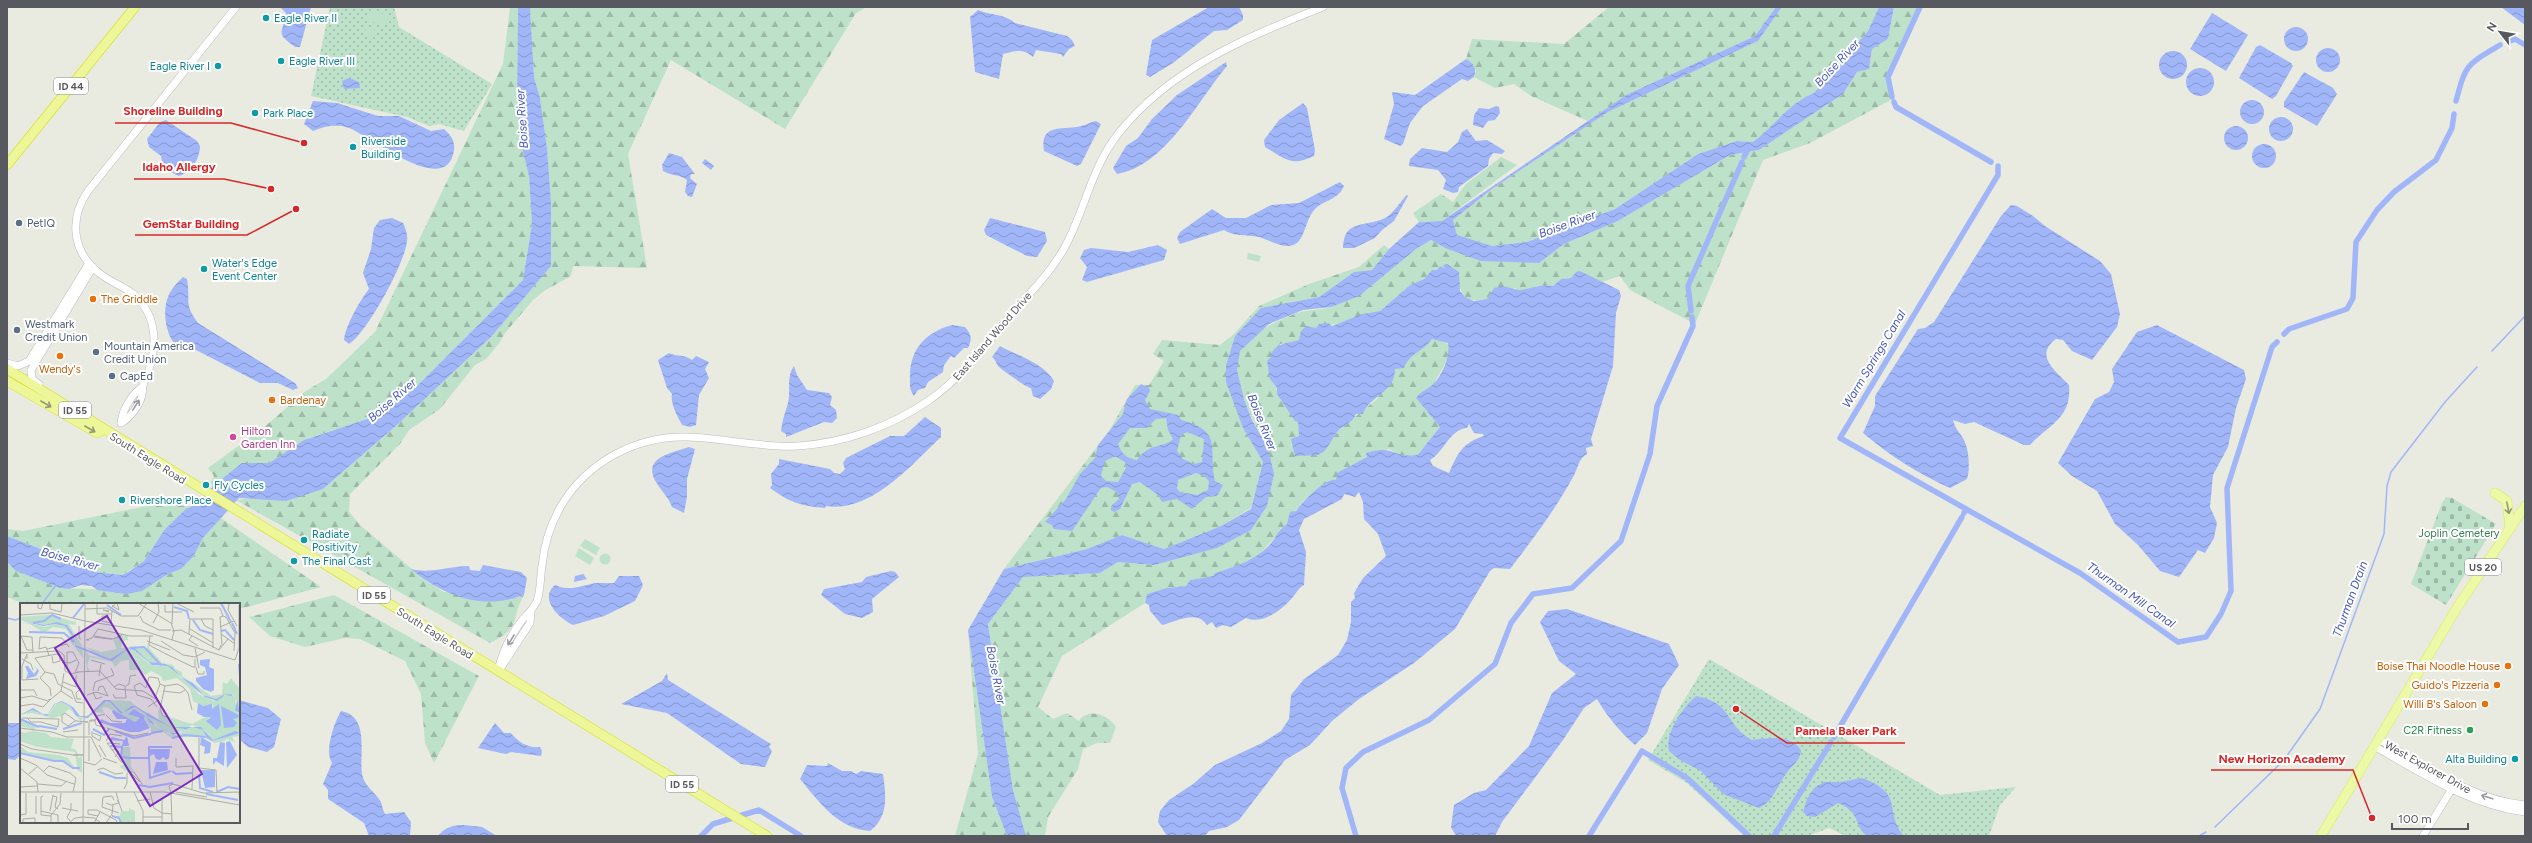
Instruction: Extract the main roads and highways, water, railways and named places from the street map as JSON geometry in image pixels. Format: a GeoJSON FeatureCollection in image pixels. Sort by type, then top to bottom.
{"type":"FeatureCollection","features":[{"type":"Feature","properties":{"kind":"highway","name":"ID 44"},"geometry":{"type":"LineString","coordinates":[[7,165],[134,7]]}},
{"type":"Feature","properties":{"kind":"highway","name":"South Eagle Road"},"geometry":{"type":"LineString","coordinates":[[7,369],[102,426],[104,430],[249,520],[767,836]]}},
{"type":"Feature","properties":{"kind":"highway","name":"South Eagle Road"},"geometry":{"type":"LineString","coordinates":[[10,383],[97,433],[104,430]]}},
{"type":"Feature","properties":{"kind":"highway"},"geometry":{"type":"LineString","coordinates":[[10,383],[21,384],[31,390],[46,393]]}},
{"type":"Feature","properties":{"kind":"main road"},"geometry":{"type":"LineString","coordinates":[[2495,493],[2507,502],[2510,508],[2510,529]]}},
{"type":"Feature","properties":{"kind":"main road"},"geometry":{"type":"LineString","coordinates":[[2510,529],[2525,506]]}},
{"type":"Feature","properties":{"kind":"main road","name":"US 20"},"geometry":{"type":"LineString","coordinates":[[2321,836],[2462,600],[2510,529]]}},
{"type":"Feature","properties":{"kind":"water"},"geometry":{"type":"Polygon","coordinates":[[[280,7],[311,7],[300,47],[295,47],[288,42],[282,34],[286,13],[280,7]]]}},
{"type":"Feature","properties":{"kind":"water","name":"Boise River"},"geometry":{"type":"Polygon","coordinates":[[[518,7],[530,7],[534,77],[540,98],[547,148],[551,202],[551,266],[492,336],[398,424],[323,489],[286,501],[239,498],[203,538],[193,557],[181,569],[168,574],[142,591],[126,594],[97,590],[92,586],[81,585],[69,589],[60,588],[16,571],[7,562],[7,536],[59,556],[64,561],[82,563],[95,572],[122,575],[128,572],[144,561],[165,529],[186,509],[198,503],[213,486],[242,463],[269,463],[304,440],[367,419],[413,390],[523,280],[532,224],[529,176],[522,148],[517,97],[518,7]]]}},
{"type":"Feature","properties":{"kind":"water"},"geometry":{"type":"Polygon","coordinates":[[[1209,7],[1239,7],[1243,15],[1243,20],[1227,30],[1214,31],[1173,63],[1150,77],[1146,75],[1152,40],[1209,7]]]}},
{"type":"Feature","properties":{"kind":"water"},"geometry":{"type":"Polygon","coordinates":[[[1776,7],[1782,7],[1758,41],[1608,112],[1492,189],[1453,220],[1457,235],[1492,246],[1527,242],[1615,209],[1698,154],[1737,141],[1753,142],[1797,102],[1814,93],[1868,31],[1879,7],[1894,7],[1888,39],[1872,49],[1869,69],[1857,72],[1843,94],[1759,150],[1730,155],[1618,221],[1564,244],[1539,263],[1481,261],[1445,248],[1431,240],[1416,249],[1359,296],[1331,307],[1303,310],[1269,324],[1240,351],[1237,370],[1244,399],[1252,420],[1268,448],[1274,474],[1267,506],[1251,530],[1217,548],[1154,565],[1118,562],[1100,573],[1023,577],[988,624],[1013,790],[1026,836],[1007,836],[992,797],[968,630],[1004,569],[1087,549],[1122,535],[1164,549],[1221,526],[1251,509],[1263,462],[1243,428],[1226,382],[1226,365],[1235,336],[1261,308],[1319,297],[1354,272],[1372,270],[1389,249],[1419,222],[1442,221],[1626,95],[1755,36],[1776,7]]]}},
{"type":"Feature","properties":{"kind":"water"},"geometry":{"type":"Polygon","coordinates":[[[2501,7],[2525,7],[2525,25],[2501,7]]]}},
{"type":"Feature","properties":{"kind":"water"},"geometry":{"type":"Polygon","coordinates":[[[978,10],[1002,16],[1015,23],[1067,36],[1072,40],[1075,46],[1069,49],[1063,57],[1061,54],[1036,50],[1033,57],[1022,51],[1003,54],[999,79],[975,72],[970,17],[978,10]]]}},
{"type":"Feature","properties":{"kind":"water"},"geometry":{"type":"Polygon","coordinates":[[[2212,13],[2248,35],[2226,71],[2190,49],[2212,13]]]}},
{"type":"Feature","properties":{"kind":"water"},"geometry":{"type":"Polygon","coordinates":[[[2296,27],[2301,28],[2307,34],[2307,44],[2301,50],[2296,51],[2291,50],[2285,44],[2284,39],[2285,34],[2291,28],[2296,27]]]}},
{"type":"Feature","properties":{"kind":"water"},"geometry":{"type":"Polygon","coordinates":[[[2260,45],[2291,63],[2293,66],[2276,96],[2272,99],[2239,78],[2256,47],[2260,45]]]}},
{"type":"Feature","properties":{"kind":"water"},"geometry":{"type":"Polygon","coordinates":[[[2328,48],[2333,49],[2339,55],[2339,65],[2333,71],[2328,72],[2323,71],[2317,65],[2316,60],[2317,55],[2323,49],[2328,48]]]}},
{"type":"Feature","properties":{"kind":"water"},"geometry":{"type":"Polygon","coordinates":[[[2173,51],[2179,52],[2183,55],[2186,59],[2186,71],[2183,75],[2179,78],[2173,79],[2167,78],[2163,75],[2160,71],[2159,65],[2160,59],[2163,55],[2167,52],[2173,51]]]}},
{"type":"Feature","properties":{"kind":"water"},"geometry":{"type":"Polygon","coordinates":[[[1466,59],[1474,66],[1474,77],[1468,81],[1462,79],[1423,106],[1410,123],[1403,144],[1400,146],[1384,139],[1394,104],[1392,92],[1415,95],[1466,59]]]}},
{"type":"Feature","properties":{"kind":"water"},"geometry":{"type":"Polygon","coordinates":[[[1226,62],[1227,66],[1180,130],[1166,145],[1151,159],[1135,168],[1117,174],[1113,168],[1126,146],[1138,138],[1152,119],[1177,95],[1226,62]]]}},
{"type":"Feature","properties":{"kind":"water"},"geometry":{"type":"Polygon","coordinates":[[[2200,68],[2210,72],[2214,82],[2210,92],[2200,96],[2190,92],[2186,82],[2190,72],[2200,68]]]}},
{"type":"Feature","properties":{"kind":"water"},"geometry":{"type":"Polygon","coordinates":[[[2304,72],[2333,88],[2337,94],[2317,126],[2284,107],[2284,102],[2304,72]]]}},
{"type":"Feature","properties":{"kind":"water"},"geometry":{"type":"Polygon","coordinates":[[[349,78],[359,82],[360,88],[344,89],[342,81],[349,78]]]}},
{"type":"Feature","properties":{"kind":"water"},"geometry":{"type":"Polygon","coordinates":[[[2252,100],[2257,101],[2263,107],[2263,117],[2257,123],[2252,124],[2247,123],[2241,117],[2240,112],[2241,107],[2247,101],[2252,100]]]}},
{"type":"Feature","properties":{"kind":"water"},"geometry":{"type":"Polygon","coordinates":[[[313,101],[337,103],[378,116],[399,116],[431,131],[444,129],[452,138],[454,150],[448,164],[437,169],[423,167],[406,160],[344,126],[331,126],[313,131],[304,124],[313,101]]]}},
{"type":"Feature","properties":{"kind":"water"},"geometry":{"type":"Polygon","coordinates":[[[1303,103],[1307,108],[1315,150],[1314,156],[1299,161],[1288,160],[1265,147],[1264,140],[1279,120],[1303,103]]]}},
{"type":"Feature","properties":{"kind":"water"},"geometry":{"type":"Polygon","coordinates":[[[1496,106],[1499,107],[1500,113],[1495,120],[1488,121],[1483,128],[1473,125],[1474,115],[1479,108],[1489,109],[1496,106]]]}},
{"type":"Feature","properties":{"kind":"water"},"geometry":{"type":"Polygon","coordinates":[[[2281,117],[2289,121],[2293,129],[2289,137],[2281,141],[2273,137],[2269,129],[2273,121],[2281,117]]]}},
{"type":"Feature","properties":{"kind":"water"},"geometry":{"type":"Polygon","coordinates":[[[166,120],[197,141],[200,146],[197,160],[191,168],[179,176],[166,169],[161,156],[149,147],[147,139],[160,122],[166,120]]]}},
{"type":"Feature","properties":{"kind":"water"},"geometry":{"type":"Polygon","coordinates":[[[1096,121],[1101,124],[1081,164],[1077,166],[1044,151],[1043,142],[1045,136],[1049,132],[1061,128],[1081,126],[1096,121]]]}},
{"type":"Feature","properties":{"kind":"water"},"geometry":{"type":"Polygon","coordinates":[[[2236,126],[2241,127],[2247,133],[2247,143],[2241,149],[2236,150],[2231,149],[2225,143],[2224,138],[2225,133],[2231,127],[2236,126]]]}},
{"type":"Feature","properties":{"kind":"water"},"geometry":{"type":"Polygon","coordinates":[[[1467,129],[1476,141],[1487,140],[1505,151],[1502,154],[1493,153],[1489,159],[1488,166],[1459,187],[1458,192],[1453,193],[1443,189],[1446,180],[1438,170],[1409,166],[1410,159],[1422,148],[1447,152],[1458,142],[1462,132],[1467,129]]]}},
{"type":"Feature","properties":{"kind":"water"},"geometry":{"type":"Polygon","coordinates":[[[2264,144],[2273,147],[2276,156],[2273,165],[2264,168],[2255,165],[2252,156],[2255,147],[2264,144]]]}},
{"type":"Feature","properties":{"kind":"water"},"geometry":{"type":"Polygon","coordinates":[[[669,153],[682,157],[695,174],[691,174],[690,178],[697,184],[692,197],[688,196],[685,192],[687,180],[663,171],[662,165],[669,153]]]}},
{"type":"Feature","properties":{"kind":"water"},"geometry":{"type":"Polygon","coordinates":[[[705,159],[714,166],[711,170],[702,163],[705,159]]]}},
{"type":"Feature","properties":{"kind":"water"},"geometry":{"type":"Polygon","coordinates":[[[1340,182],[1344,186],[1339,194],[1313,211],[1299,241],[1290,246],[1279,245],[1259,237],[1236,234],[1224,230],[1180,244],[1177,238],[1180,232],[1212,209],[1226,218],[1246,218],[1271,205],[1299,203],[1340,182]]]}},
{"type":"Feature","properties":{"kind":"water"},"geometry":{"type":"Polygon","coordinates":[[[1407,195],[1408,196],[1394,221],[1382,230],[1375,238],[1354,248],[1343,248],[1344,239],[1347,232],[1351,228],[1385,218],[1394,211],[1407,195]]]}},
{"type":"Feature","properties":{"kind":"water"},"geometry":{"type":"Polygon","coordinates":[[[2011,205],[2017,206],[2033,216],[2045,226],[2100,261],[2111,274],[2120,314],[2117,327],[2092,360],[2072,351],[2063,340],[2056,339],[2049,345],[2047,358],[2049,364],[2069,385],[2069,396],[2067,405],[2058,420],[2030,445],[2024,445],[1974,422],[1965,424],[1953,420],[1955,427],[1966,445],[1969,467],[1967,479],[1950,488],[1904,464],[1863,433],[1875,406],[1875,396],[1918,329],[1925,328],[1934,322],[2001,216],[2011,205]]]}},
{"type":"Feature","properties":{"kind":"water"},"geometry":{"type":"Polygon","coordinates":[[[392,218],[403,223],[405,228],[407,239],[405,251],[393,280],[375,312],[357,337],[349,344],[344,340],[347,328],[357,307],[369,289],[363,273],[371,249],[374,228],[380,220],[392,218]]]}},
{"type":"Feature","properties":{"kind":"water"},"geometry":{"type":"Polygon","coordinates":[[[990,218],[1045,232],[1047,241],[1037,257],[1027,256],[986,235],[984,230],[990,218]]]}},
{"type":"Feature","properties":{"kind":"water"},"geometry":{"type":"Polygon","coordinates":[[[1158,245],[1167,250],[1164,260],[1087,282],[1082,280],[1087,267],[1080,258],[1084,250],[1091,248],[1128,252],[1158,245]]]}},
{"type":"Feature","properties":{"kind":"water"},"geometry":{"type":"Polygon","coordinates":[[[1447,264],[1459,272],[1460,291],[1465,297],[1474,301],[1487,299],[1494,288],[1502,286],[1520,290],[1544,285],[1553,286],[1561,279],[1571,278],[1576,272],[1580,271],[1619,290],[1621,296],[1616,313],[1613,366],[1591,439],[1593,446],[1586,448],[1587,454],[1580,461],[1575,474],[1566,489],[1527,547],[1510,569],[1494,568],[1490,571],[1455,629],[1414,663],[1359,699],[1332,721],[1310,745],[1285,760],[1239,820],[1227,827],[1209,831],[1205,836],[1167,836],[1158,822],[1160,811],[1169,800],[1193,784],[1215,765],[1262,743],[1281,731],[1289,719],[1291,695],[1304,679],[1338,655],[1347,640],[1351,622],[1351,602],[1355,598],[1354,593],[1363,578],[1386,556],[1378,534],[1364,519],[1363,502],[1359,492],[1355,497],[1344,494],[1342,499],[1304,519],[1299,530],[1306,552],[1304,585],[1282,608],[1270,616],[1258,620],[1246,618],[1231,627],[1223,625],[1216,628],[1212,622],[1207,625],[1203,620],[1192,617],[1179,619],[1162,625],[1150,611],[1149,605],[1145,603],[1147,594],[1166,588],[1186,586],[1190,580],[1213,576],[1215,573],[1239,565],[1253,558],[1272,542],[1280,530],[1287,524],[1290,512],[1296,511],[1320,486],[1326,482],[1336,480],[1337,473],[1367,457],[1366,453],[1388,450],[1402,455],[1417,455],[1419,453],[1440,427],[1416,398],[1440,376],[1447,359],[1448,343],[1432,339],[1413,355],[1404,368],[1395,369],[1391,384],[1366,408],[1363,414],[1356,414],[1351,421],[1340,429],[1328,447],[1318,455],[1295,456],[1291,439],[1299,436],[1298,422],[1295,421],[1277,394],[1277,388],[1270,379],[1267,361],[1271,357],[1273,350],[1279,346],[1299,340],[1301,331],[1306,326],[1316,328],[1319,324],[1328,323],[1332,326],[1362,314],[1380,311],[1410,285],[1424,279],[1432,270],[1437,270],[1440,266],[1445,268],[1443,265],[1447,264]],[[1469,424],[1467,428],[1451,437],[1439,452],[1430,460],[1433,466],[1449,473],[1458,454],[1471,442],[1484,436],[1483,434],[1474,433],[1469,424]]]}},
{"type":"Feature","properties":{"kind":"water"},"geometry":{"type":"Polygon","coordinates":[[[183,277],[187,279],[189,306],[198,323],[295,383],[298,388],[293,390],[278,383],[260,383],[196,350],[187,351],[179,348],[173,342],[169,334],[165,314],[169,294],[174,286],[183,277]]]}},
{"type":"Feature","properties":{"kind":"water"},"geometry":{"type":"Polygon","coordinates":[[[952,325],[965,327],[971,337],[968,348],[964,348],[954,358],[951,356],[944,365],[943,372],[928,382],[925,388],[918,390],[914,396],[910,384],[910,376],[911,366],[916,350],[927,337],[934,332],[952,325]]]}},
{"type":"Feature","properties":{"kind":"water"},"geometry":{"type":"Polygon","coordinates":[[[2157,325],[2244,370],[2246,379],[2236,408],[2228,447],[2213,475],[2210,507],[2217,523],[2214,538],[2205,553],[2198,550],[2179,577],[2160,571],[2138,545],[2115,524],[2097,491],[2072,476],[2058,463],[2095,399],[2109,392],[2114,382],[2112,369],[2137,332],[2157,325]]]}},
{"type":"Feature","properties":{"kind":"water"},"geometry":{"type":"Polygon","coordinates":[[[1000,346],[1044,369],[1054,381],[1051,389],[1040,399],[1033,396],[1031,388],[999,367],[992,357],[1000,346]]]}},
{"type":"Feature","properties":{"kind":"water"},"geometry":{"type":"Polygon","coordinates":[[[669,353],[692,360],[696,356],[709,362],[705,369],[709,378],[699,395],[696,425],[690,427],[682,425],[673,406],[672,394],[667,388],[658,360],[669,353]]]}},
{"type":"Feature","properties":{"kind":"water"},"geometry":{"type":"Polygon","coordinates":[[[794,366],[797,375],[807,390],[829,393],[832,397],[830,405],[836,410],[837,418],[832,423],[824,422],[786,437],[786,434],[781,431],[789,398],[789,379],[794,366]]]}},
{"type":"Feature","properties":{"kind":"water"},"geometry":{"type":"Polygon","coordinates":[[[1141,384],[1149,388],[1150,391],[1145,400],[1150,409],[1178,415],[1181,420],[1195,424],[1209,435],[1212,442],[1215,481],[1223,485],[1217,496],[1206,497],[1192,509],[1177,499],[1162,502],[1158,495],[1140,482],[1132,484],[1120,509],[1114,512],[1111,510],[1111,506],[1119,499],[1117,492],[1107,487],[1101,488],[1072,531],[1054,529],[1052,525],[1045,522],[1066,499],[1080,474],[1095,458],[1098,445],[1123,414],[1127,399],[1141,384]],[[1166,418],[1156,419],[1147,428],[1130,428],[1118,444],[1125,455],[1137,460],[1147,450],[1166,444],[1173,439],[1168,430],[1166,418]],[[1187,432],[1181,435],[1177,451],[1183,459],[1194,464],[1202,462],[1204,439],[1187,432]],[[1115,456],[1105,461],[1101,476],[1106,481],[1118,482],[1126,468],[1126,463],[1115,456]],[[1196,473],[1178,480],[1177,489],[1180,492],[1197,495],[1208,490],[1209,481],[1204,476],[1196,473]]]}},
{"type":"Feature","properties":{"kind":"water"},"geometry":{"type":"Polygon","coordinates":[[[925,417],[941,428],[941,437],[889,485],[874,495],[859,502],[843,506],[826,506],[825,508],[809,506],[789,500],[770,488],[772,485],[771,474],[779,464],[779,459],[830,469],[834,473],[840,474],[845,469],[843,463],[846,458],[890,436],[904,436],[925,417]]]}},
{"type":"Feature","properties":{"kind":"water"},"geometry":{"type":"Polygon","coordinates":[[[689,447],[695,449],[687,479],[687,497],[684,513],[672,507],[654,478],[652,470],[658,459],[664,455],[689,447]]]}},
{"type":"Feature","properties":{"kind":"water"},"geometry":{"type":"Polygon","coordinates":[[[483,565],[521,572],[527,578],[524,595],[509,600],[494,601],[479,601],[464,598],[436,587],[411,569],[425,571],[469,566],[470,570],[480,571],[483,565]]]}},
{"type":"Feature","properties":{"kind":"water"},"geometry":{"type":"Polygon","coordinates":[[[891,571],[895,572],[899,577],[872,599],[873,612],[862,618],[845,614],[821,595],[824,589],[862,582],[866,577],[891,571]]]}},
{"type":"Feature","properties":{"kind":"water"},"geometry":{"type":"Polygon","coordinates":[[[583,574],[587,579],[574,582],[575,576],[583,574]]]}},
{"type":"Feature","properties":{"kind":"water"},"geometry":{"type":"Polygon","coordinates":[[[619,576],[639,576],[643,585],[635,601],[604,616],[573,625],[557,613],[550,602],[550,590],[555,585],[569,588],[594,583],[614,583],[619,576]]]}},
{"type":"Feature","properties":{"kind":"water"},"geometry":{"type":"Polygon","coordinates":[[[1567,609],[1669,644],[1679,665],[1662,689],[1647,733],[1635,745],[1614,723],[1597,699],[1584,708],[1563,740],[1502,822],[1495,836],[1456,836],[1451,827],[1454,805],[1474,793],[1486,790],[1529,746],[1552,693],[1576,674],[1559,661],[1540,622],[1548,611],[1567,609]]]}},
{"type":"Feature","properties":{"kind":"water"},"geometry":{"type":"Polygon","coordinates":[[[667,673],[668,680],[771,744],[769,747],[772,751],[765,767],[741,764],[667,713],[621,704],[662,681],[667,673]]]}},
{"type":"Feature","properties":{"kind":"water"},"geometry":{"type":"Polygon","coordinates":[[[1696,696],[1708,699],[1717,704],[1723,709],[1737,728],[1752,740],[1772,738],[1785,739],[1791,741],[1801,750],[1799,758],[1786,774],[1771,798],[1759,808],[1723,794],[1701,771],[1680,760],[1669,751],[1668,744],[1672,729],[1685,707],[1696,696]]]}},
{"type":"Feature","properties":{"kind":"water"},"geometry":{"type":"Polygon","coordinates":[[[240,700],[268,708],[281,719],[274,747],[267,752],[248,747],[240,740],[240,700]]]}},
{"type":"Feature","properties":{"kind":"water"},"geometry":{"type":"Polygon","coordinates":[[[341,711],[350,714],[356,720],[360,728],[362,747],[361,766],[365,782],[381,802],[385,814],[404,812],[411,822],[410,836],[369,836],[364,823],[328,799],[328,790],[323,784],[332,763],[329,752],[329,744],[341,711]]]}},
{"type":"Feature","properties":{"kind":"water"},"geometry":{"type":"Polygon","coordinates":[[[7,723],[20,723],[20,756],[15,760],[7,759],[7,723]]]}},
{"type":"Feature","properties":{"kind":"water"},"geometry":{"type":"Polygon","coordinates":[[[495,723],[504,733],[511,733],[517,740],[524,744],[532,747],[540,747],[542,751],[541,756],[511,752],[506,754],[478,748],[495,723]]]}},
{"type":"Feature","properties":{"kind":"water"},"geometry":{"type":"Polygon","coordinates":[[[828,763],[842,771],[851,771],[856,774],[861,771],[883,774],[885,805],[880,819],[870,831],[859,829],[839,820],[814,797],[800,779],[807,765],[827,766],[828,763]]]}},
{"type":"Feature","properties":{"kind":"water"},"geometry":{"type":"Polygon","coordinates":[[[1862,778],[1876,784],[1884,790],[1892,804],[1898,827],[1904,836],[1867,836],[1860,827],[1854,814],[1838,803],[1815,817],[1807,816],[1803,812],[1807,799],[1814,788],[1824,782],[1840,782],[1862,778]]]}},
{"type":"Feature","properties":{"kind":"water"},"geometry":{"type":"Polygon","coordinates":[[[464,825],[482,827],[497,836],[438,836],[443,830],[450,827],[464,825]]]}},
{"type":"Feature","properties":{"kind":"waterway","name":"Warm Springs Canal"},"geometry":{"type":"LineString","coordinates":[[1892,97],[1888,77],[1920,7]]}},
{"type":"Feature","properties":{"kind":"waterway","name":"Thurman Mill Canal"},"geometry":{"type":"LineString","coordinates":[[2508,42],[2515,39],[2525,45]]}},
{"type":"Feature","properties":{"kind":"waterway","name":"Thurman Mill Canal"},"geometry":{"type":"LineString","coordinates":[[2456,101],[2465,72],[2480,57],[2500,45]]}},
{"type":"Feature","properties":{"kind":"waterway","name":"Warm Springs Canal"},"geometry":{"type":"LineString","coordinates":[[1894,102],[1896,107],[1991,162]]}},
{"type":"Feature","properties":{"kind":"waterway","name":"Thurman Mill Canal"},"geometry":{"type":"LineString","coordinates":[[2284,334],[2289,329],[2347,309],[2353,298],[2356,242],[2377,210],[2394,192],[2436,160],[2452,128],[2454,114]]}},
{"type":"Feature","properties":{"kind":"waterway"},"geometry":{"type":"LineString","coordinates":[[1744,157],[1749,147]]}},
{"type":"Feature","properties":{"kind":"waterway"},"geometry":{"type":"LineString","coordinates":[[1691,311],[1688,286],[1742,162]]}},
{"type":"Feature","properties":{"kind":"waterway","name":"Warm Springs Canal"},"geometry":{"type":"LineString","coordinates":[[1966,509],[1840,438],[1998,175],[1998,166]]}},
{"type":"Feature","properties":{"kind":"waterway","name":"Thurman Drain"},"geometry":{"type":"LineString","coordinates":[[2492,351],[2525,316]]}},
{"type":"Feature","properties":{"kind":"waterway"},"geometry":{"type":"LineString","coordinates":[[1356,836],[1342,788],[1346,768],[1363,752],[1429,720],[1495,664],[1511,623],[1533,594],[1572,588],[1621,541],[1650,454],[1657,406],[1693,326],[1692,317]]}},
{"type":"Feature","properties":{"kind":"waterway","name":"Thurman Mill Canal"},"geometry":{"type":"LineString","coordinates":[[1964,513],[1966,509],[2080,573],[2178,642],[2206,637],[2221,614],[2231,591],[2227,488],[2272,347],[2277,342]]}},
{"type":"Feature","properties":{"kind":"waterway","name":"Thurman Drain"},"geometry":{"type":"LineString","coordinates":[[2215,827],[2284,760],[2320,709],[2384,534],[2387,486],[2391,472],[2445,402],[2477,367]]}},
{"type":"Feature","properties":{"kind":"waterway","name":"Thurman Mill Canal"},"geometry":{"type":"LineString","coordinates":[[1834,737],[1962,517]]}},
{"type":"Feature","properties":{"kind":"waterway"},"geometry":{"type":"LineString","coordinates":[[43,603],[56,585]]}},
{"type":"Feature","properties":{"kind":"waterway"},"geometry":{"type":"LineString","coordinates":[[7,618],[15,620],[20,618]]}},
{"type":"Feature","properties":{"kind":"waterway","name":"Thurman Mill Canal"},"geometry":{"type":"LineString","coordinates":[[1774,836],[1831,742]]}},
{"type":"Feature","properties":{"kind":"waterway","name":"Thurman Mill Canal"},"geometry":{"type":"LineString","coordinates":[[1589,836],[1642,751],[1687,778],[1749,836]]}},
{"type":"Feature","properties":{"kind":"waterway"},"geometry":{"type":"LineString","coordinates":[[701,836],[713,824],[759,810],[801,836]]}},
{"type":"Feature","properties":{"kind":"waterway","name":"Thurman Drain"},"geometry":{"type":"LineString","coordinates":[[2199,836],[2206,832]]}},
{"type":"Feature","properties":{"kind":"place","name":"Eagle River II"},"geometry":{"type":"Point","coordinates":[266,18]}},
{"type":"Feature","properties":{"kind":"place","name":"Eagle River III"},"geometry":{"type":"Point","coordinates":[281,61]}},
{"type":"Feature","properties":{"kind":"place","name":"Eagle River I"},"geometry":{"type":"Point","coordinates":[218,66]}},
{"type":"Feature","properties":{"kind":"place","name":"Park Place"},"geometry":{"type":"Point","coordinates":[255,113]}},
{"type":"Feature","properties":{"kind":"place","name":"Shoreline Building"},"geometry":{"type":"Point","coordinates":[304,143]}},
{"type":"Feature","properties":{"kind":"place","name":"Riverside Building"},"geometry":{"type":"Point","coordinates":[353,147]}},
{"type":"Feature","properties":{"kind":"place","name":"Idaho Allergy"},"geometry":{"type":"Point","coordinates":[271,189]}},
{"type":"Feature","properties":{"kind":"place","name":"GemStar Building"},"geometry":{"type":"Point","coordinates":[296,209]}},
{"type":"Feature","properties":{"kind":"place","name":"PetIQ"},"geometry":{"type":"Point","coordinates":[19,223]}},
{"type":"Feature","properties":{"kind":"place","name":"Water's Edge Event Center"},"geometry":{"type":"Point","coordinates":[204,269]}},
{"type":"Feature","properties":{"kind":"place","name":"The Griddle"},"geometry":{"type":"Point","coordinates":[93,299]}},
{"type":"Feature","properties":{"kind":"place","name":"Westmark Credit Union"},"geometry":{"type":"Point","coordinates":[17,330]}},
{"type":"Feature","properties":{"kind":"place","name":"Mountain America Credit Union"},"geometry":{"type":"Point","coordinates":[96,352]}},
{"type":"Feature","properties":{"kind":"place","name":"Wendy's"},"geometry":{"type":"Point","coordinates":[60,356]}},
{"type":"Feature","properties":{"kind":"place","name":"CapEd"},"geometry":{"type":"Point","coordinates":[112,376]}},
{"type":"Feature","properties":{"kind":"place","name":"Bardenay"},"geometry":{"type":"Point","coordinates":[272,400]}},
{"type":"Feature","properties":{"kind":"place","name":"Hilton Garden Inn"},"geometry":{"type":"Point","coordinates":[233,437]}},
{"type":"Feature","properties":{"kind":"place","name":"Fly Cycles"},"geometry":{"type":"Point","coordinates":[206,485]}},
{"type":"Feature","properties":{"kind":"place","name":"Rivershore Place"},"geometry":{"type":"Point","coordinates":[122,500]}},
{"type":"Feature","properties":{"kind":"place","name":"Radiate Positivity"},"geometry":{"type":"Point","coordinates":[304,540]}},
{"type":"Feature","properties":{"kind":"place","name":"The Final Cast"},"geometry":{"type":"Point","coordinates":[294,561]}},
{"type":"Feature","properties":{"kind":"place","name":"Boise Thai Noodle House"},"geometry":{"type":"Point","coordinates":[2508,666]}},
{"type":"Feature","properties":{"kind":"place","name":"Guido's Pizzeria"},"geometry":{"type":"Point","coordinates":[2497,685]}},
{"type":"Feature","properties":{"kind":"place","name":"Willi B's Saloon"},"geometry":{"type":"Point","coordinates":[2485,704]}},
{"type":"Feature","properties":{"kind":"place","name":"Pamela Baker Park"},"geometry":{"type":"Point","coordinates":[1736,709]}},
{"type":"Feature","properties":{"kind":"place","name":"C2R Fitness"},"geometry":{"type":"Point","coordinates":[2470,730]}},
{"type":"Feature","properties":{"kind":"place","name":"Alta Building"},"geometry":{"type":"Point","coordinates":[2515,759]}},
{"type":"Feature","properties":{"kind":"place","name":"New Horizon Academy"},"geometry":{"type":"Point","coordinates":[2372,818]}},
{"type":"Feature","properties":{"kind":"park label","name":"Joplin Cemetery"},"geometry":{"type":"Point","coordinates":[2459,533]}}]}
